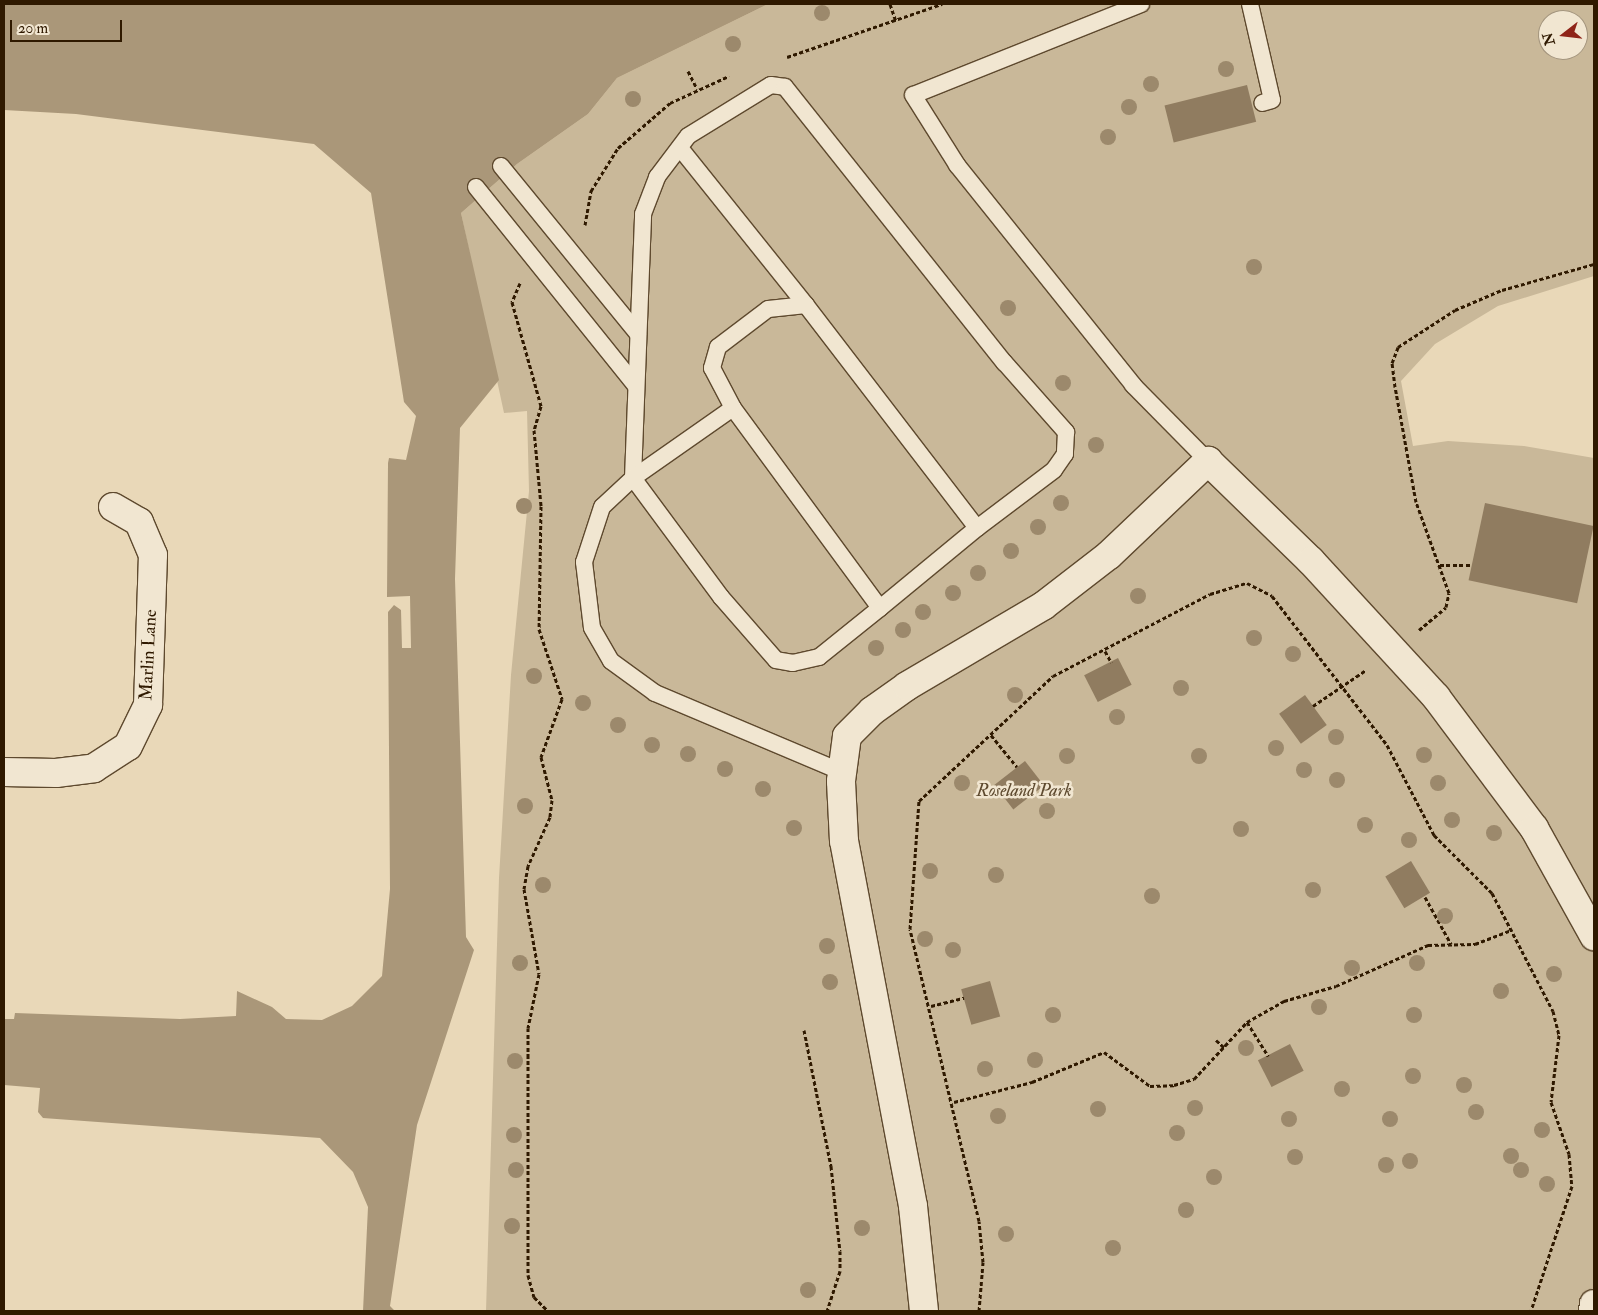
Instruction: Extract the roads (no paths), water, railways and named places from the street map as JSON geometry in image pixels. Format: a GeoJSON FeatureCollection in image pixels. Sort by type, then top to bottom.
{"type":"FeatureCollection","features":[{"type":"Feature","properties":{"kind":"street"},"geometry":{"type":"LineString","coordinates":[[924,1311],[913,1206],[844,841],[842,772],[847,736],[872,711],[1043,606],[1109,555],[1208,461],[1311,560],[1442,704],[1534,828],[1594,936]]}},
{"type":"Feature","properties":{"kind":"street","name":"Marlin Lane"},"geometry":{"type":"LineString","coordinates":[[4,772],[56,773],[94,768],[128,746],[148,705],[154,555],[139,522],[113,506]]}},
{"type":"Feature","properties":{"kind":"street"},"geometry":{"type":"LineString","coordinates":[[1593,1311],[1594,1304]]}},
{"type":"Feature","properties":{"kind":"lane"},"geometry":{"type":"LineString","coordinates":[[1141,4],[913,96],[957,165],[1133,385],[1208,461]]}},
{"type":"Feature","properties":{"kind":"lane"},"geometry":{"type":"LineString","coordinates":[[1250,4],[1272,100],[1262,103]]}},
{"type":"Feature","properties":{"kind":"lane"},"geometry":{"type":"LineString","coordinates":[[771,85],[785,87],[1004,362],[1051,412],[1066,432],[1065,454],[1054,470],[977,528],[819,657],[793,663],[776,660],[722,598],[633,478],[643,214],[657,177],[680,148],[688,136],[715,117],[771,85]]}},
{"type":"Feature","properties":{"kind":"lane"},"geometry":{"type":"LineString","coordinates":[[680,148],[806,305],[977,528]]}},
{"type":"Feature","properties":{"kind":"lane"},"geometry":{"type":"LineString","coordinates":[[501,166],[638,334]]}},
{"type":"Feature","properties":{"kind":"lane"},"geometry":{"type":"LineString","coordinates":[[476,187],[636,386]]}},
{"type":"Feature","properties":{"kind":"lane"},"geometry":{"type":"LineString","coordinates":[[806,305],[768,309],[718,347],[712,368],[733,408],[880,608]]}},
{"type":"Feature","properties":{"kind":"lane"},"geometry":{"type":"LineString","coordinates":[[733,408],[633,478],[602,507],[584,562],[592,628],[612,661],[654,694],[842,772]]}},
{"type":"Feature","properties":{"kind":"park label","name":"Roseland Park"},"geometry":{"type":"Point","coordinates":[1024,791]}}]}
